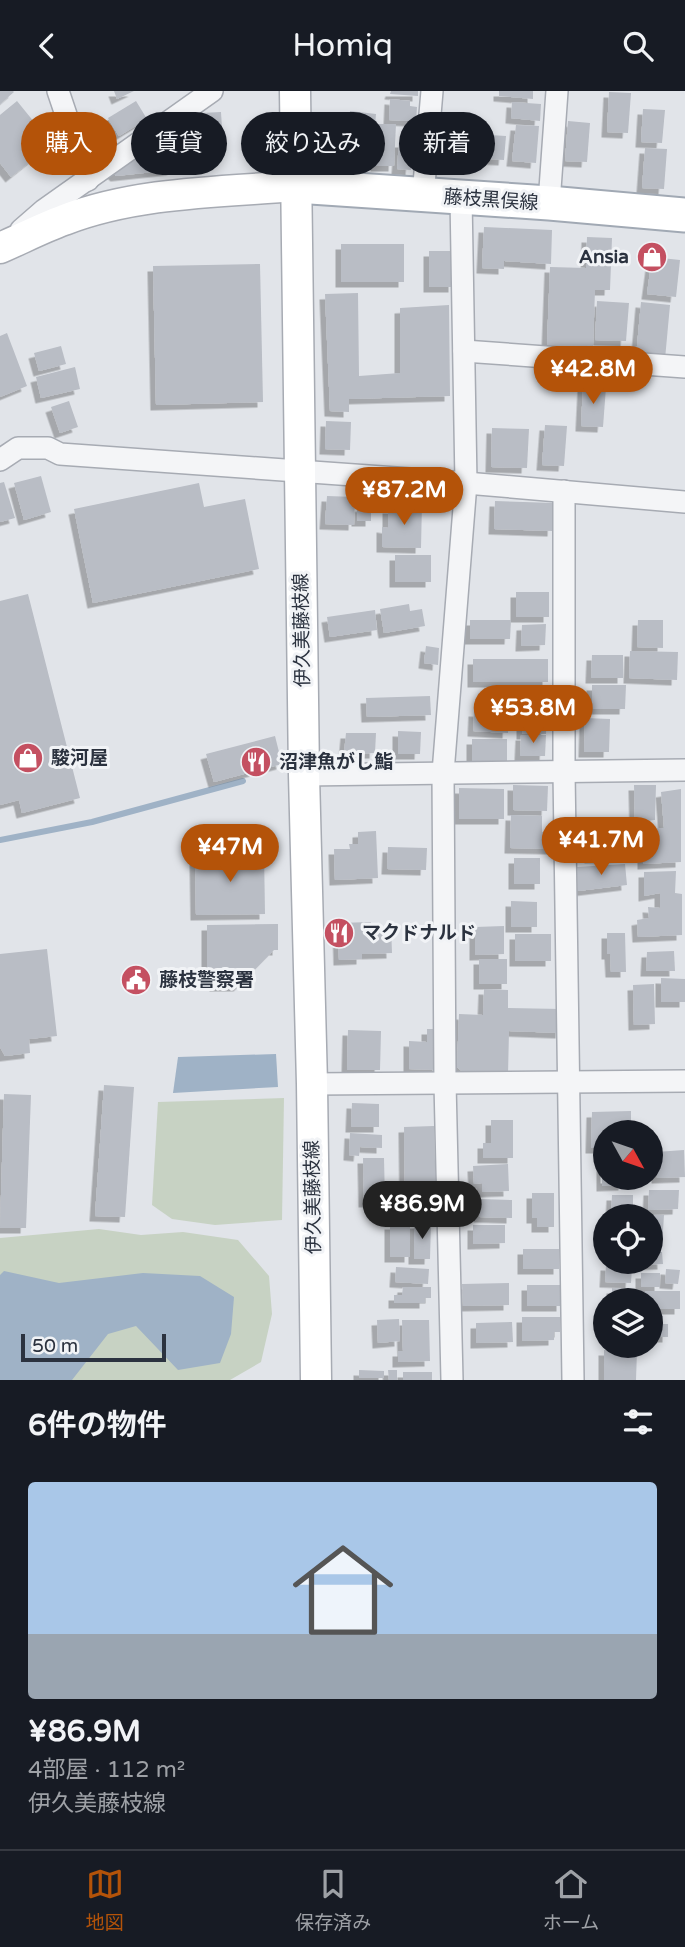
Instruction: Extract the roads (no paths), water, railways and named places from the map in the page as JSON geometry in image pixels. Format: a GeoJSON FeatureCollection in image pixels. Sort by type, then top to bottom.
{"type":"FeatureCollection","features":[{"type":"Feature","properties":{"kind":"main road","name":"伊久美藤枝線"},"geometry":{"type":"LineString","coordinates":[[295,91],[304,775],[316,1380]]}},
{"type":"Feature","properties":{"kind":"main road","name":"藤枝黒俣線"},"geometry":{"type":"LineString","coordinates":[[296,186],[685,215]]}},
{"type":"Feature","properties":{"kind":"main road"},"geometry":{"type":"LineString","coordinates":[[0,248],[65,219],[115,205],[180,194],[296,186]]}},
{"type":"Feature","properties":{"kind":"street"},"geometry":{"type":"LineString","coordinates":[[58,91],[88,180]]}},
{"type":"Feature","properties":{"kind":"street"},"geometry":{"type":"LineString","coordinates":[[0,248],[44,211],[212,91]]}},
{"type":"Feature","properties":{"kind":"street"},"geometry":{"type":"LineString","coordinates":[[423,196],[432,91]]}},
{"type":"Feature","properties":{"kind":"street"},"geometry":{"type":"LineString","coordinates":[[549,204],[557,91]]}},
{"type":"Feature","properties":{"kind":"street"},"geometry":{"type":"LineString","coordinates":[[452,1380],[445,1083],[443,773],[466,483],[461,198]]}},
{"type":"Feature","properties":{"kind":"street"},"geometry":{"type":"LineString","coordinates":[[464,351],[685,367]]}},
{"type":"Feature","properties":{"kind":"street"},"geometry":{"type":"LineString","coordinates":[[0,460],[18,448],[48,448],[60,454],[466,483],[685,502]]}},
{"type":"Feature","properties":{"kind":"street"},"geometry":{"type":"LineString","coordinates":[[564,492],[564,772],[573,1380]]}},
{"type":"Feature","properties":{"kind":"street"},"geometry":{"type":"LineString","coordinates":[[304,775],[685,771]]}},
{"type":"Feature","properties":{"kind":"street"},"geometry":{"type":"LineString","coordinates":[[312,1084],[685,1081]]}},
{"type":"Feature","properties":{"kind":"water"},"geometry":{"type":"Polygon","coordinates":[[[276,1054],[278,1087],[173,1093],[178,1057],[276,1054]]]}},
{"type":"Feature","properties":{"kind":"water"},"geometry":{"type":"Polygon","coordinates":[[[4,1271],[59,1283],[143,1273],[200,1276],[234,1297],[231,1334],[220,1363],[178,1370],[136,1326],[108,1334],[72,1380],[0,1380],[0,1275],[4,1271]]]}},
{"type":"Feature","properties":{"kind":"waterway"},"geometry":{"type":"LineString","coordinates":[[0,840],[92,822],[243,781]]}},
{"type":"Feature","properties":{"kind":"place","name":"Ansia"},"geometry":{"type":"Point","coordinates":[652,257]}},
{"type":"Feature","properties":{"kind":"place","name":"駿河屋"},"geometry":{"type":"Point","coordinates":[28,758]}},
{"type":"Feature","properties":{"kind":"place","name":"沼津魚がし鮨"},"geometry":{"type":"Point","coordinates":[256,762]}},
{"type":"Feature","properties":{"kind":"place","name":"マクドナルド"},"geometry":{"type":"Point","coordinates":[339,933]}},
{"type":"Feature","properties":{"kind":"place","name":"藤枝警察署"},"geometry":{"type":"Point","coordinates":[136,980]}}]}
